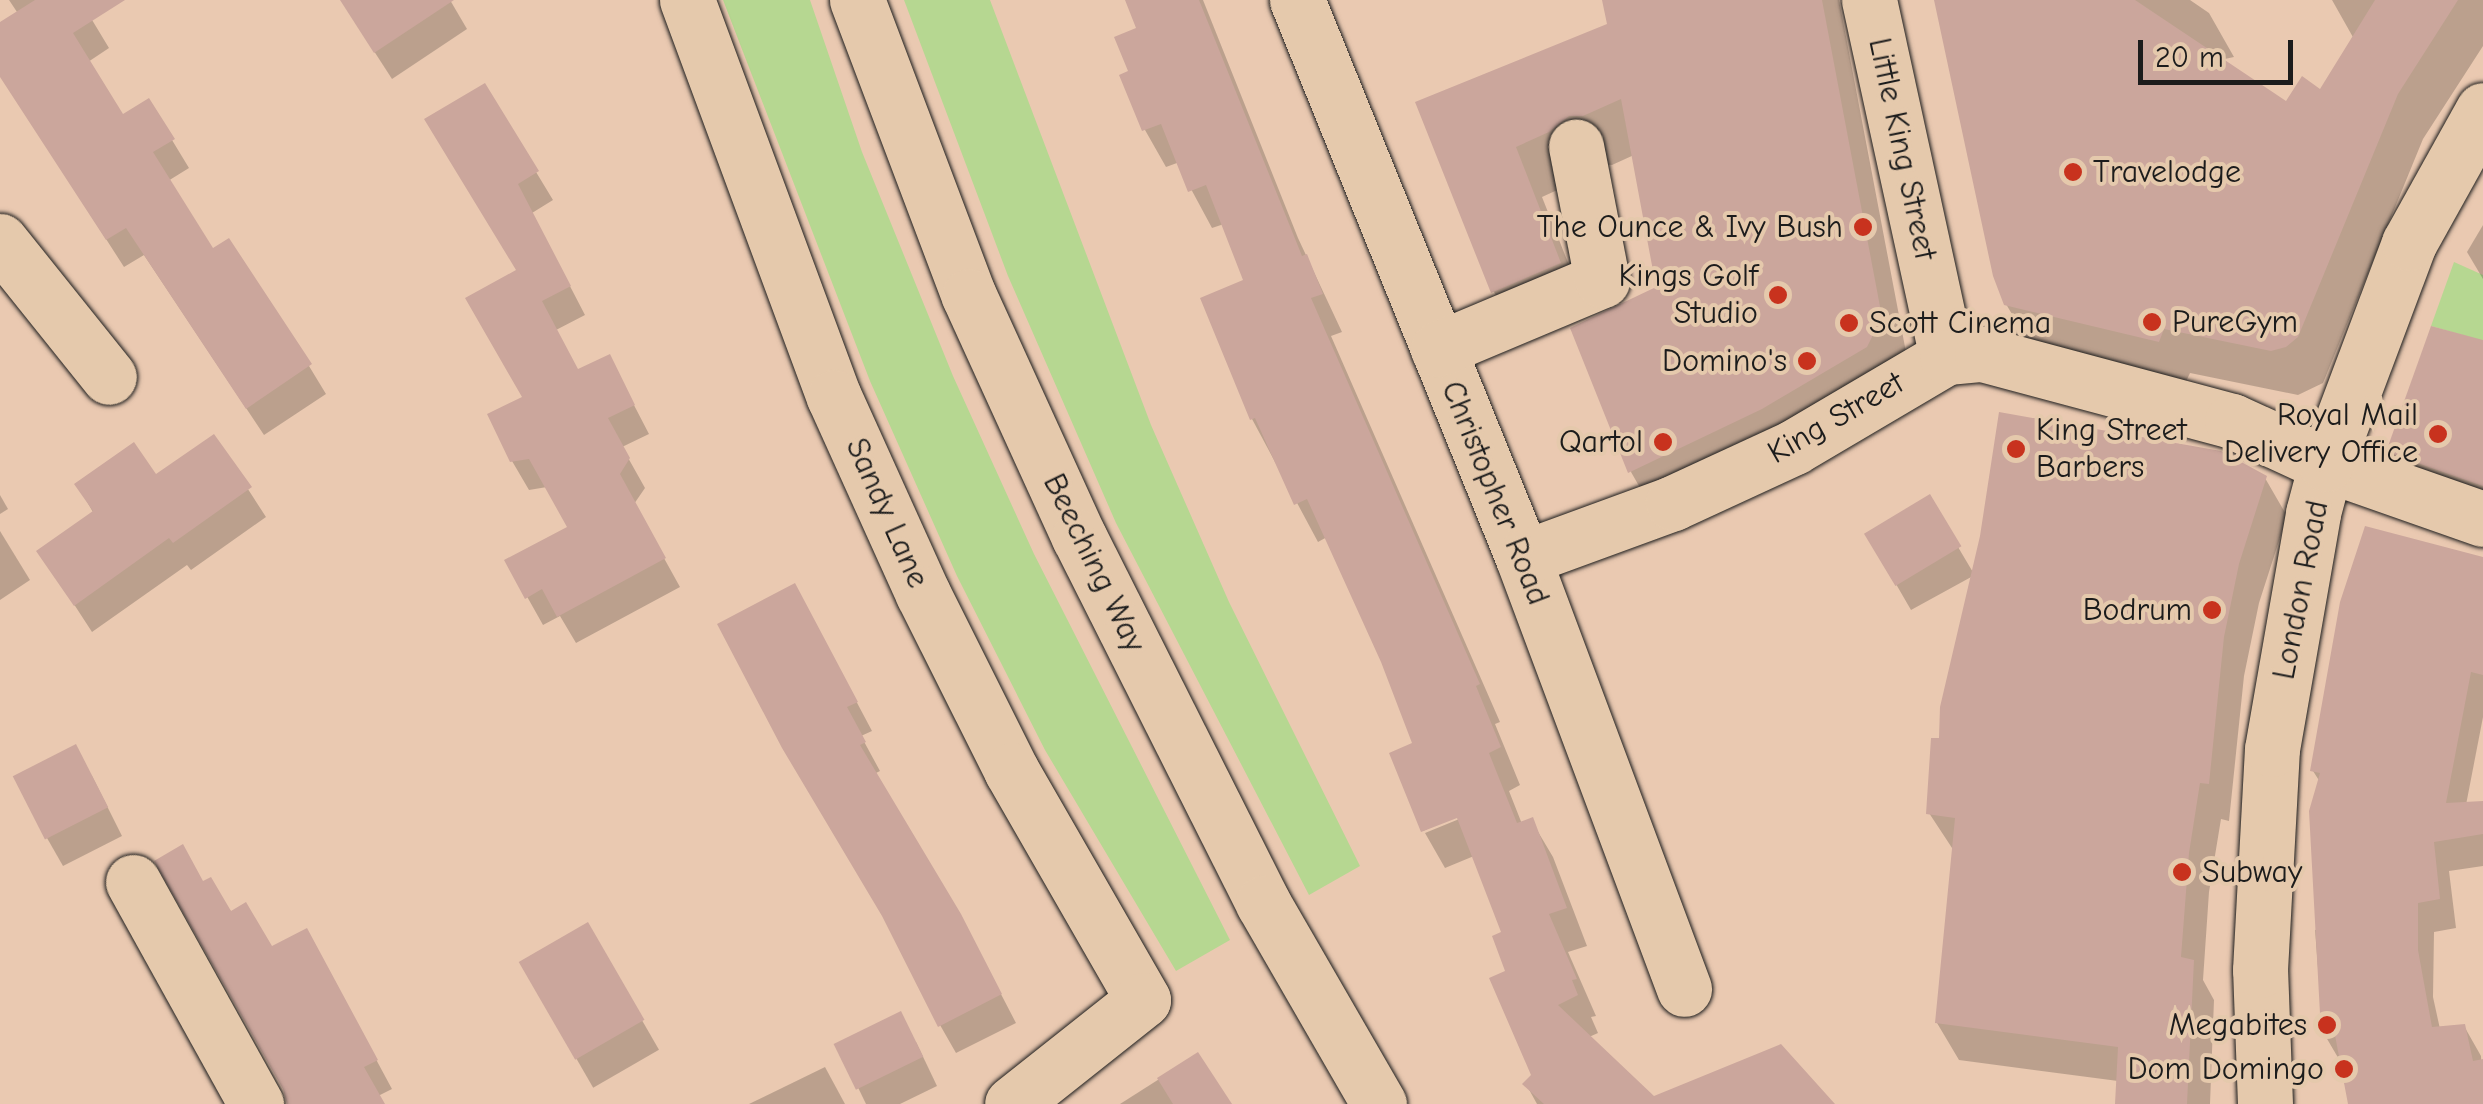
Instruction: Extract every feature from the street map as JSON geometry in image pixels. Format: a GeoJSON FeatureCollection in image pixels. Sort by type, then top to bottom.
{"type":"FeatureCollection","features":[{"type":"Feature","properties":{"kind":"main road","name":"Sandy Lane"},"geometry":{"type":"LineString","coordinates":[[686,0],[834,397],[923,594],[1011,770],[1143,1000],[1012,1104]]}},
{"type":"Feature","properties":{"kind":"main road","name":"Beeching Way"},"geometry":{"type":"LineString","coordinates":[[857,0],[969,296],[1079,538],[1270,916],[1379,1104]]}},
{"type":"Feature","properties":{"kind":"main road","name":"Christopher Road"},"geometry":{"type":"LineString","coordinates":[[1297,0],[1522,558],[1684,989]]}},
{"type":"Feature","properties":{"kind":"main road","name":"Little King Street"},"geometry":{"type":"LineString","coordinates":[[1869,0],[1947,357]]}},
{"type":"Feature","properties":{"kind":"main road","name":"London Road"},"geometry":{"type":"LineString","coordinates":[[2265,1104],[2260,970],[2272,750],[2326,464],[2409,244],[2483,110]]}},
{"type":"Feature","properties":{"kind":"main road"},"geometry":{"type":"LineString","coordinates":[[1438,349],[1602,280],[1576,146]]}},
{"type":"Feature","properties":{"kind":"main road"},"geometry":{"type":"LineString","coordinates":[[0,242],[108,377]]}},
{"type":"Feature","properties":{"kind":"main road"},"geometry":{"type":"LineString","coordinates":[[1947,357],[1982,354],[2232,420],[2326,464],[2483,519]]}},
{"type":"Feature","properties":{"kind":"main road","name":"King Street"},"geometry":{"type":"LineString","coordinates":[[1522,558],[1673,503],[1776,455],[1947,357]]}},
{"type":"Feature","properties":{"kind":"main road"},"geometry":{"type":"LineString","coordinates":[[133,882],[256,1104]]}},
{"type":"Feature","properties":{"kind":"green space"},"geometry":{"type":"Polygon","coordinates":[[[723,0],[810,0],[862,152],[953,376],[1034,554],[1230,940],[1176,971],[1045,750],[957,576],[870,381],[723,0]]]}},
{"type":"Feature","properties":{"kind":"green space"},"geometry":{"type":"Polygon","coordinates":[[[904,0],[990,0],[1151,425],[1229,602],[1360,866],[1309,895],[1116,523],[1008,276],[904,0]]]}},
{"type":"Feature","properties":{"kind":"green space"},"geometry":{"type":"Polygon","coordinates":[[[2454,262],[2483,275],[2483,341],[2431,326],[2454,262]]]}},
{"type":"Feature","properties":{"kind":"building"},"geometry":{"type":"Polygon","coordinates":[[[35,0],[125,0],[73,33],[123,114],[149,98],[175,139],[153,152],[213,248],[229,238],[312,364],[246,409],[126,228],[106,240],[0,77],[0,22],[35,0]]]}},
{"type":"Feature","properties":{"kind":"building"},"geometry":{"type":"Polygon","coordinates":[[[340,0],[454,0],[374,53],[340,0]]]}},
{"type":"Feature","properties":{"kind":"building"},"geometry":{"type":"Polygon","coordinates":[[[1125,0],[1199,0],[1302,256],[1307,254],[1323,294],[1311,298],[1480,684],[1476,686],[1501,747],[1489,753],[1517,823],[1533,817],[1567,908],[1549,914],[1577,979],[1572,980],[1578,995],[1558,1005],[1654,1096],[1781,1044],[1835,1104],[1544,1104],[1522,1084],[1531,1075],[1489,978],[1505,971],[1492,936],[1501,932],[1457,818],[1421,832],[1389,753],[1412,743],[1381,662],[1307,499],[1294,505],[1255,418],[1250,420],[1200,298],[1243,280],[1206,185],[1188,192],[1161,124],[1142,131],[1119,75],[1128,71],[1114,37],[1136,28],[1125,0]]]}},
{"type":"Feature","properties":{"kind":"building"},"geometry":{"type":"Polygon","coordinates":[[[1602,0],[1822,0],[1882,317],[1867,347],[1762,409],[1628,473],[1570,328],[1656,287],[1621,99],[1583,116],[1569,116],[1549,132],[1516,147],[1561,263],[1491,293],[1415,102],[1607,24],[1602,0]]]}},
{"type":"Feature","properties":{"kind":"building"},"geometry":{"type":"Polygon","coordinates":[[[1934,0],[2135,0],[2286,101],[2302,76],[2320,89],[2375,0],[2458,0],[2398,94],[2298,337],[2286,347],[2271,351],[2164,329],[2159,342],[2004,305],[1993,276],[1934,0]]]}},
{"type":"Feature","properties":{"kind":"building"},"geometry":{"type":"Polygon","coordinates":[[[485,83],[539,171],[518,184],[571,286],[542,301],[578,369],[610,354],[635,405],[608,418],[630,458],[620,474],[666,558],[557,617],[542,589],[525,599],[504,560],[567,527],[529,459],[510,462],[487,414],[522,397],[465,298],[516,270],[424,119],[485,83]]]}},
{"type":"Feature","properties":{"kind":"building","name":"Royal Mail Delivery Office"},"geometry":{"type":"Polygon","coordinates":[[[2431,326],[2483,340],[2483,486],[2386,452],[2431,326]]]}},
{"type":"Feature","properties":{"kind":"building"},"geometry":{"type":"Polygon","coordinates":[[[1999,412],[2221,451],[2267,476],[2239,564],[2224,637],[2209,784],[2200,783],[2189,853],[2181,957],[2194,960],[2187,1104],[2115,1104],[2118,1047],[1935,1023],[1955,818],[1926,814],[1931,738],[1939,738],[1940,707],[1980,536],[1999,412]]]}},
{"type":"Feature","properties":{"kind":"building"},"geometry":{"type":"Polygon","coordinates":[[[214,434],[252,487],[173,543],[169,538],[74,606],[36,551],[93,511],[74,484],[134,442],[156,474],[214,434]]]}},
{"type":"Feature","properties":{"kind":"building"},"geometry":{"type":"Polygon","coordinates":[[[1930,494],[1961,546],[1895,586],[1864,534],[1930,494]]]}},
{"type":"Feature","properties":{"kind":"building"},"geometry":{"type":"Polygon","coordinates":[[[2365,526],[2483,557],[2483,675],[2471,672],[2446,803],[2483,801],[2483,834],[2434,842],[2440,899],[2418,903],[2418,950],[2432,1027],[2465,1024],[2473,1061],[2483,1059],[2483,1104],[2348,1104],[2334,1030],[2321,1032],[2309,811],[2320,773],[2310,771],[2340,602],[2365,526]]]}},
{"type":"Feature","properties":{"kind":"building"},"geometry":{"type":"Polygon","coordinates":[[[795,583],[858,702],[847,707],[866,742],[860,745],[961,914],[1002,994],[938,1027],[882,916],[782,748],[717,624],[795,583]]]}},
{"type":"Feature","properties":{"kind":"building"},"geometry":{"type":"Polygon","coordinates":[[[76,744],[108,807],[45,839],[13,776],[76,744]]]}},
{"type":"Feature","properties":{"kind":"building"},"geometry":{"type":"Polygon","coordinates":[[[183,844],[203,881],[211,877],[231,911],[246,902],[272,946],[307,928],[378,1060],[364,1067],[385,1104],[287,1104],[283,1089],[154,861],[183,844]]]}},
{"type":"Feature","properties":{"kind":"building"},"geometry":{"type":"Polygon","coordinates":[[[588,922],[644,1020],[575,1060],[519,962],[588,922]]]}},
{"type":"Feature","properties":{"kind":"building"},"geometry":{"type":"Polygon","coordinates":[[[901,1011],[923,1057],[856,1090],[834,1044],[901,1011]]]}},
{"type":"Feature","properties":{"kind":"building"},"geometry":{"type":"Polygon","coordinates":[[[1198,1052],[1232,1104],[1173,1104],[1157,1078],[1198,1052]]]}},
{"type":"Feature","properties":{"kind":"place","name":"Travelodge"},"geometry":{"type":"Point","coordinates":[2073,172]}},
{"type":"Feature","properties":{"kind":"place","name":"The Ounce & Ivy Bush"},"geometry":{"type":"Point","coordinates":[1863,227]}},
{"type":"Feature","properties":{"kind":"place","name":"Kings Golf Studio"},"geometry":{"type":"Point","coordinates":[1778,295]}},
{"type":"Feature","properties":{"kind":"place","name":"PureGym"},"geometry":{"type":"Point","coordinates":[2152,322]}},
{"type":"Feature","properties":{"kind":"place","name":"Scott Cinema"},"geometry":{"type":"Point","coordinates":[1849,323]}},
{"type":"Feature","properties":{"kind":"place","name":"Domino's"},"geometry":{"type":"Point","coordinates":[1807,361]}},
{"type":"Feature","properties":{"kind":"place","name":"Royal Mail Delivery Office"},"geometry":{"type":"Point","coordinates":[2438,434]}},
{"type":"Feature","properties":{"kind":"place","name":"Qartol"},"geometry":{"type":"Point","coordinates":[1663,442]}},
{"type":"Feature","properties":{"kind":"place","name":"King Street Barbers"},"geometry":{"type":"Point","coordinates":[2016,449]}},
{"type":"Feature","properties":{"kind":"place","name":"Bodrum"},"geometry":{"type":"Point","coordinates":[2212,610]}},
{"type":"Feature","properties":{"kind":"place","name":"Subway"},"geometry":{"type":"Point","coordinates":[2182,872]}},
{"type":"Feature","properties":{"kind":"place","name":"Megabites"},"geometry":{"type":"Point","coordinates":[2327,1025]}},
{"type":"Feature","properties":{"kind":"place","name":"Dom Domingo"},"geometry":{"type":"Point","coordinates":[2344,1069]}}]}
